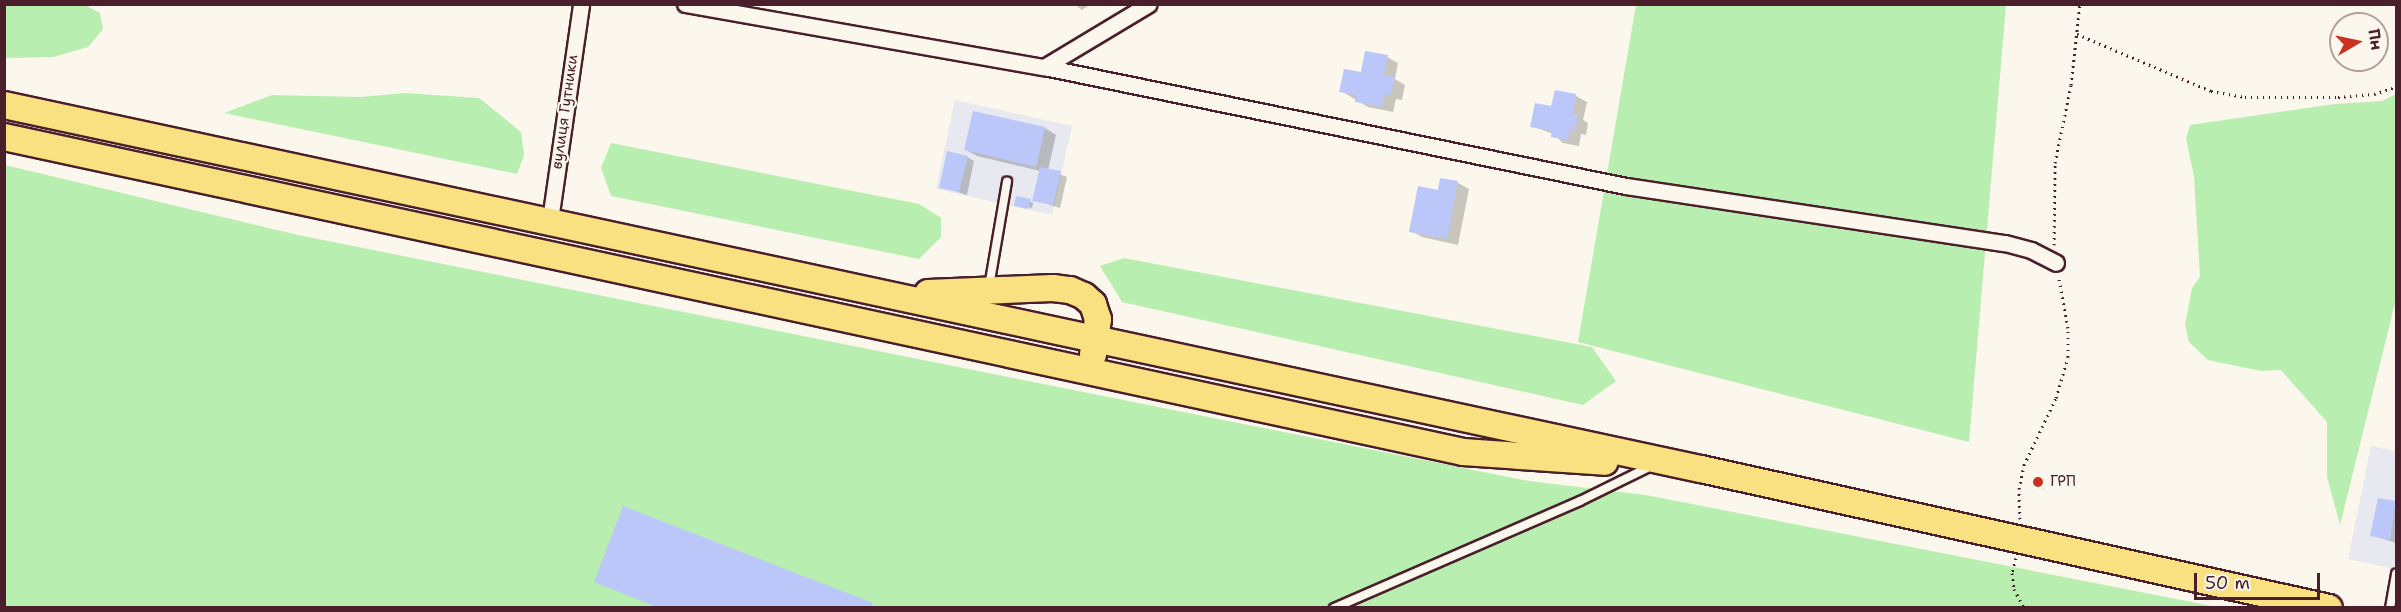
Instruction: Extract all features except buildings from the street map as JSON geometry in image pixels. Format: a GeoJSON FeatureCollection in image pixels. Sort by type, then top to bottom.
{"type":"FeatureCollection","features":[{"type":"Feature","properties":{"kind":"highway"},"geometry":{"type":"LineString","coordinates":[[4,105],[550,220],[1701,469],[2329,608]]}},
{"type":"Feature","properties":{"kind":"highway"},"geometry":{"type":"LineString","coordinates":[[4,137],[1463,452],[1701,469]]}},
{"type":"Feature","properties":{"kind":"highway"},"geometry":{"type":"LineString","coordinates":[[892,294],[1053,288],[1070,290],[1084,296],[1093,304],[1098,319],[1097,339],[1088,372]]}},
{"type":"Feature","properties":{"kind":"street","name":"вулиця Гутники"},"geometry":{"type":"LineString","coordinates":[[550,220],[581,4]]}},
{"type":"Feature","properties":{"kind":"street"},"geometry":{"type":"LineString","coordinates":[[685,4],[1044,67],[1626,186],[2005,243],[2031,250],[2056,263]]}},
{"type":"Feature","properties":{"kind":"street"},"geometry":{"type":"LineString","coordinates":[[1044,67],[1149,4]]}},
{"type":"Feature","properties":{"kind":"lane"},"geometry":{"type":"LineString","coordinates":[[988,290],[1007,182]]}},
{"type":"Feature","properties":{"kind":"lane"},"geometry":{"type":"LineString","coordinates":[[1334,608],[1580,501],[1652,465]]}},
{"type":"Feature","properties":{"kind":"lane"},"geometry":{"type":"LineString","coordinates":[[2390,608],[2397,574]]}},
{"type":"Feature","properties":{"kind":"path"},"geometry":{"type":"LineString","coordinates":[[2077,34],[2211,91],[2245,97],[2337,97],[2373,94],[2397,87]]}},
{"type":"Feature","properties":{"kind":"path"},"geometry":{"type":"LineString","coordinates":[[2020,541],[2012,573],[2014,589],[2024,608]]}},
{"type":"Feature","properties":{"kind":"shaded area"},"geometry":{"type":"Polygon","coordinates":[[[955,100],[1072,126],[1052,215],[936,189],[955,100]]]}},
{"type":"Feature","properties":{"kind":"shaded area"},"geometry":{"type":"Polygon","coordinates":[[[2371,446],[2396,451],[2396,569],[2348,559],[2371,446]]]}},
{"type":"Feature","properties":{"kind":"green space"},"geometry":{"type":"Polygon","coordinates":[[[4,5],[85,5],[100,13],[103,29],[88,47],[53,57],[5,58],[4,5]]]}},
{"type":"Feature","properties":{"kind":"green space"},"geometry":{"type":"Polygon","coordinates":[[[1636,5],[2006,5],[1969,442],[1578,342],[1636,5]]]}},
{"type":"Feature","properties":{"kind":"green space"},"geometry":{"type":"Polygon","coordinates":[[[405,93],[479,98],[521,132],[524,155],[517,174],[224,113],[272,95],[360,97],[405,93]]]}},
{"type":"Feature","properties":{"kind":"green space"},"geometry":{"type":"Polygon","coordinates":[[[2396,94],[2396,299],[2340,525],[2327,477],[2327,422],[2281,370],[2261,371],[2208,360],[2189,342],[2185,325],[2192,288],[2200,277],[2194,176],[2186,139],[2190,125],[2335,104],[2382,101],[2396,94]]]}},
{"type":"Feature","properties":{"kind":"green space"},"geometry":{"type":"Polygon","coordinates":[[[611,143],[919,204],[941,218],[941,237],[919,259],[611,196],[601,168],[611,143]]]}},
{"type":"Feature","properties":{"kind":"green space"},"geometry":{"type":"Polygon","coordinates":[[[5,165],[298,235],[1529,481],[1646,495],[2217,607],[5,608],[5,165]]]}},
{"type":"Feature","properties":{"kind":"green space"},"geometry":{"type":"Polygon","coordinates":[[[1124,258],[1592,347],[1616,381],[1583,405],[1122,302],[1100,266],[1124,258]]]}},
{"type":"Feature","properties":{"kind":"place","name":"ГРП"},"geometry":{"type":"Point","coordinates":[2038,482]}}]}
